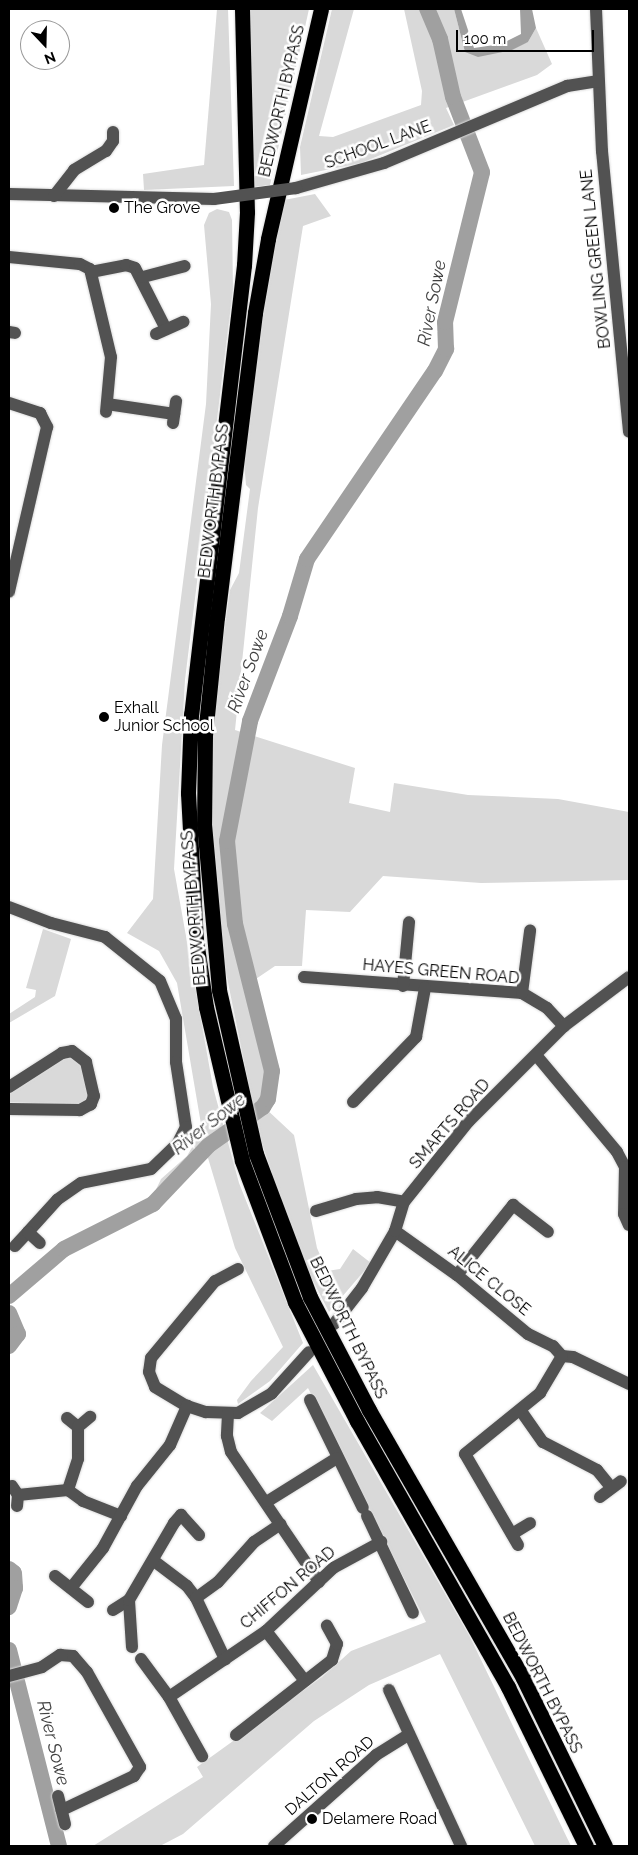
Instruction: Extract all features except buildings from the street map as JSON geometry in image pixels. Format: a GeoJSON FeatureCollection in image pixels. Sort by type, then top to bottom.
{"type":"FeatureCollection","features":[{"type":"Feature","properties":{"kind":"highway","name":"BEDWORTH BYPASS"},"geometry":{"type":"LineString","coordinates":[[242,9],[247,212],[244,264],[191,714],[188,793],[196,940],[220,1076],[242,1161],[299,1310],[356,1421],[480,1635],[586,1846]]}},
{"type":"Feature","properties":{"kind":"highway","name":"BEDWORTH BYPASS"},"geometry":{"type":"LineString","coordinates":[[321,9],[268,239],[255,313],[205,735],[204,824],[211,935],[235,1072],[256,1154],[310,1297],[369,1410],[495,1627],[605,1846]]}},
{"type":"Feature","properties":{"kind":"street","name":"BOWLING GREEN LANE"},"geometry":{"type":"LineString","coordinates":[[596,9],[604,186],[629,432]]}},
{"type":"Feature","properties":{"kind":"street","name":"SCHOOL LANE"},"geometry":{"type":"LineString","coordinates":[[9,194],[214,199],[296,188],[349,176],[567,86],[600,81]]}},
{"type":"Feature","properties":{"kind":"street"},"geometry":{"type":"LineString","coordinates":[[54,196],[74,170],[106,151],[113,141],[113,132]]}},
{"type":"Feature","properties":{"kind":"street"},"geometry":{"type":"LineString","coordinates":[[9,257],[80,264],[91,272],[111,357],[107,408],[174,413]]}},
{"type":"Feature","properties":{"kind":"street"},"geometry":{"type":"LineString","coordinates":[[91,272],[126,265],[135,268],[143,278],[161,332],[183,322]]}},
{"type":"Feature","properties":{"kind":"street"},"geometry":{"type":"LineString","coordinates":[[143,278],[186,266]]}},
{"type":"Feature","properties":{"kind":"street"},"geometry":{"type":"LineString","coordinates":[[9,403],[40,413],[47,427],[9,592]]}},
{"type":"Feature","properties":{"kind":"street"},"geometry":{"type":"LineString","coordinates":[[9,907],[51,923],[105,937],[127,958],[160,981],[173,1007],[178,1079],[186,1127],[172,1150],[150,1169],[81,1183],[57,1200],[15,1246]]}},
{"type":"Feature","properties":{"kind":"street"},"geometry":{"type":"LineString","coordinates":[[403,986],[409,920]]}},
{"type":"Feature","properties":{"kind":"street"},"geometry":{"type":"LineString","coordinates":[[522,994],[530,930]]}},
{"type":"Feature","properties":{"kind":"street","name":"HAYES GREEN ROAD"},"geometry":{"type":"LineString","coordinates":[[304,977],[425,988],[522,994],[547,1008],[564,1026]]}},
{"type":"Feature","properties":{"kind":"street","name":"SMARTS ROAD"},"geometry":{"type":"LineString","coordinates":[[334,1324],[362,1288],[395,1231],[404,1202],[470,1121],[564,1026],[629,977]]}},
{"type":"Feature","properties":{"kind":"street"},"geometry":{"type":"LineString","coordinates":[[354,1103],[416,1037],[425,988]]}},
{"type":"Feature","properties":{"kind":"street"},"geometry":{"type":"LineString","coordinates":[[9,1088],[62,1053],[72,1051],[84,1059],[94,1096],[91,1104],[80,1110],[9,1109]]}},
{"type":"Feature","properties":{"kind":"street"},"geometry":{"type":"LineString","coordinates":[[536,1055],[617,1152],[625,1167],[624,1214],[629,1225]]}},
{"type":"Feature","properties":{"kind":"street"},"geometry":{"type":"LineString","coordinates":[[316,1211],[378,1191],[404,1202]]}},
{"type":"Feature","properties":{"kind":"street"},"geometry":{"type":"LineString","coordinates":[[458,1275],[513,1205],[548,1232]]}},
{"type":"Feature","properties":{"kind":"street","name":"ALICE CLOSE"},"geometry":{"type":"LineString","coordinates":[[395,1231],[458,1275],[513,1323],[553,1346],[562,1356],[573,1357],[629,1384]]}},
{"type":"Feature","properties":{"kind":"street"},"geometry":{"type":"LineString","coordinates":[[28,1232],[40,1243]]}},
{"type":"Feature","properties":{"kind":"street"},"geometry":{"type":"LineString","coordinates":[[238,1269],[215,1281],[151,1358],[149,1372],[155,1387],[187,1406],[228,1414],[248,1410],[272,1393],[309,1352]]}},
{"type":"Feature","properties":{"kind":"street"},"geometry":{"type":"LineString","coordinates":[[530,1523],[515,1540],[465,1458],[468,1448],[521,1411],[540,1393],[562,1356]]}},
{"type":"Feature","properties":{"kind":"street"},"geometry":{"type":"LineString","coordinates":[[310,1400],[337,1458],[381,1542],[413,1613]]}},
{"type":"Feature","properties":{"kind":"street"},"geometry":{"type":"LineString","coordinates":[[72,1588],[103,1548],[137,1486],[170,1445],[187,1406]]}},
{"type":"Feature","properties":{"kind":"street"},"geometry":{"type":"LineString","coordinates":[[521,1411],[543,1442],[597,1470],[616,1484],[600,1497]]}},
{"type":"Feature","properties":{"kind":"street"},"geometry":{"type":"LineString","coordinates":[[228,1414],[227,1436],[231,1452],[268,1501],[301,1560],[319,1582]]}},
{"type":"Feature","properties":{"kind":"street"},"geometry":{"type":"LineString","coordinates":[[78,1427],[90,1417]]}},
{"type":"Feature","properties":{"kind":"street"},"geometry":{"type":"LineString","coordinates":[[67,1418],[78,1427]]}},
{"type":"Feature","properties":{"kind":"street"},"geometry":{"type":"LineString","coordinates":[[68,1490],[78,1459],[78,1427]]}},
{"type":"Feature","properties":{"kind":"street"},"geometry":{"type":"LineString","coordinates":[[268,1501],[337,1458]]}},
{"type":"Feature","properties":{"kind":"street"},"geometry":{"type":"LineString","coordinates":[[16,1496],[68,1490],[83,1501],[121,1516]]}},
{"type":"Feature","properties":{"kind":"street"},"geometry":{"type":"LineString","coordinates":[[113,1610],[129,1600],[181,1515],[200,1535]]}},
{"type":"Feature","properties":{"kind":"street"},"geometry":{"type":"LineString","coordinates":[[196,1598],[218,1582],[254,1542],[281,1524]]}},
{"type":"Feature","properties":{"kind":"street","name":"CHIFFON ROAD"},"geometry":{"type":"LineString","coordinates":[[169,1697],[266,1631],[345,1559],[381,1542]]}},
{"type":"Feature","properties":{"kind":"street"},"geometry":{"type":"LineString","coordinates":[[154,1561],[187,1586],[196,1598],[225,1659]]}},
{"type":"Feature","properties":{"kind":"street"},"geometry":{"type":"LineString","coordinates":[[56,1576],[88,1602]]}},
{"type":"Feature","properties":{"kind":"street"},"geometry":{"type":"LineString","coordinates":[[129,1600],[132,1647]]}},
{"type":"Feature","properties":{"kind":"street"},"geometry":{"type":"LineString","coordinates":[[236,1735],[336,1656],[337,1644],[327,1626]]}},
{"type":"Feature","properties":{"kind":"street"},"geometry":{"type":"LineString","coordinates":[[266,1631],[304,1681]]}},
{"type":"Feature","properties":{"kind":"street"},"geometry":{"type":"LineString","coordinates":[[9,1676],[28,1672],[60,1655],[76,1658],[140,1766],[134,1776],[62,1810]]}},
{"type":"Feature","properties":{"kind":"street"},"geometry":{"type":"LineString","coordinates":[[140,1659],[169,1697],[202,1756]]}},
{"type":"Feature","properties":{"kind":"street"},"geometry":{"type":"LineString","coordinates":[[389,1690],[461,1846]]}},
{"type":"Feature","properties":{"kind":"street","name":"DALTON ROAD"},"geometry":{"type":"LineString","coordinates":[[274,1846],[376,1755],[410,1734]]}},
{"type":"Feature","properties":{"kind":"street"},"geometry":{"type":"LineString","coordinates":[[58,1796],[65,1824]]}},
{"type":"Feature","properties":{"kind":"shaded area"},"geometry":{"type":"Polygon","coordinates":[[[217,9],[228,9],[234,186],[144,190],[143,174],[204,165],[217,9]]]}},
{"type":"Feature","properties":{"kind":"shaded area"},"geometry":{"type":"Polygon","coordinates":[[[250,9],[309,9],[270,185],[254,187],[250,9]]]}},
{"type":"Feature","properties":{"kind":"shaded area"},"geometry":{"type":"Polygon","coordinates":[[[332,9],[354,9],[319,136],[333,137],[421,105],[422,91],[404,9],[454,9],[465,52],[528,42],[536,28],[552,64],[537,75],[446,108],[454,125],[361,163],[301,175],[300,147],[332,9]]]}},
{"type":"Feature","properties":{"kind":"shaded area"},"geometry":{"type":"Polygon","coordinates":[[[454,9],[461,9],[474,48],[501,44],[521,34],[520,9],[532,9],[536,28],[528,42],[512,50],[478,57],[465,52],[454,9]]]}},
{"type":"Feature","properties":{"kind":"shaded area"},"geometry":{"type":"Polygon","coordinates":[[[315,194],[331,216],[303,226],[258,508],[235,730],[355,768],[349,803],[390,812],[394,783],[468,795],[558,799],[629,812],[629,880],[481,883],[383,876],[350,912],[306,910],[302,966],[275,966],[250,983],[272,1071],[264,1107],[294,1135],[317,1248],[327,1271],[340,1269],[353,1249],[371,1263],[329,1312],[297,1250],[258,1131],[218,933],[212,861],[212,715],[230,590],[239,573],[250,489],[246,485],[243,450],[259,326],[284,200],[315,194]]]}},
{"type":"Feature","properties":{"kind":"shaded area"},"geometry":{"type":"Polygon","coordinates":[[[217,209],[229,212],[232,220],[233,289],[185,680],[174,869],[213,1087],[239,1183],[303,1343],[270,1381],[238,1404],[237,1400],[251,1381],[283,1347],[235,1248],[208,1158],[182,1172],[162,1202],[151,1200],[161,1179],[187,1156],[202,1130],[177,983],[159,951],[127,933],[153,899],[162,745],[206,404],[211,304],[204,225],[209,213],[217,209]]]}},
{"type":"Feature","properties":{"kind":"shaded area"},"geometry":{"type":"Polygon","coordinates":[[[43,929],[71,939],[55,996],[9,1023],[9,1014],[35,997],[36,990],[26,988],[43,929]]]}},
{"type":"Feature","properties":{"kind":"shaded area"},"geometry":{"type":"Polygon","coordinates":[[[69,1055],[81,1062],[89,1098],[82,1105],[9,1102],[10,1092],[69,1055]]]}},
{"type":"Feature","properties":{"kind":"shaded area"},"geometry":{"type":"Polygon","coordinates":[[[313,1365],[470,1637],[571,1846],[535,1846],[440,1654],[369,1685],[314,1721],[183,1834],[160,1846],[93,1846],[203,1777],[197,1767],[322,1677],[351,1651],[426,1622],[308,1388],[272,1421],[260,1413],[313,1365]]]}},
{"type":"Feature","properties":{"kind":"waterway","name":"River Sowe"},"geometry":{"type":"LineString","coordinates":[[9,1296],[64,1249],[153,1204],[209,1145],[263,1107],[268,1099],[272,1071],[235,924],[227,841],[250,721],[290,616],[307,559],[435,371],[446,349],[445,322],[482,172],[453,97],[440,39],[427,9]]}},
{"type":"Feature","properties":{"kind":"waterway","name":"River Sowe"},"geometry":{"type":"LineString","coordinates":[[9,1313],[18,1334],[9,1346]]}},
{"type":"Feature","properties":{"kind":"waterway","name":"River Sowe"},"geometry":{"type":"LineString","coordinates":[[9,1569],[14,1573],[15,1588],[9,1607]]}},
{"type":"Feature","properties":{"kind":"waterway","name":"River Sowe"},"geometry":{"type":"LineString","coordinates":[[9,1650],[59,1846]]}},
{"type":"Feature","properties":{"kind":"place","name":"The Grove"},"geometry":{"type":"Point","coordinates":[114,208]}},
{"type":"Feature","properties":{"kind":"place","name":"Exhall Junior School"},"geometry":{"type":"Point","coordinates":[104,717]}},
{"type":"Feature","properties":{"kind":"place","name":"Delamere Road"},"geometry":{"type":"Point","coordinates":[312,1819]}}]}
